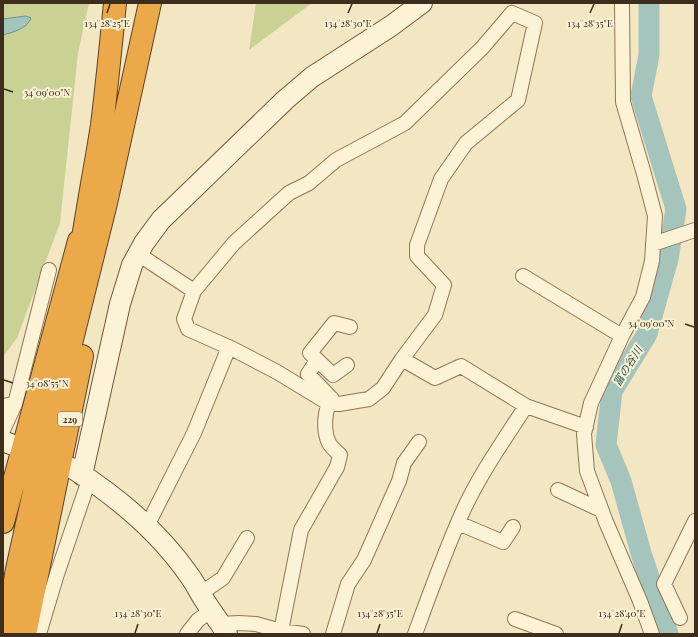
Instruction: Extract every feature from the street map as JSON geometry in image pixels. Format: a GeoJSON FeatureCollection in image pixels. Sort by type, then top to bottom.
{"type":"FeatureCollection","features":[{"type":"Feature","properties":{"kind":"highway"},"geometry":{"type":"LineString","coordinates":[[6,634],[12,568],[72,303],[78,270],[86,212],[101,127],[115,3]]}},
{"type":"Feature","properties":{"kind":"highway"},"geometry":{"type":"LineString","coordinates":[[3,589],[12,568],[34,492],[106,203],[150,3]]}},
{"type":"Feature","properties":{"kind":"highway","name":"229"},"geometry":{"type":"LineString","coordinates":[[25,634],[79,374],[91,307],[106,203]]}},
{"type":"Feature","properties":{"kind":"highway"},"geometry":{"type":"LineString","coordinates":[[3,522],[86,212]]}},
{"type":"Feature","properties":{"kind":"street"},"geometry":{"type":"LineString","coordinates":[[39,634],[57,574],[120,304],[132,265],[144,243],[161,220],[285,100],[312,77],[391,26],[422,3]]}},
{"type":"Feature","properties":{"kind":"street"},"geometry":{"type":"LineString","coordinates":[[622,3],[623,102],[655,216],[654,244],[652,261],[643,297],[622,336],[591,403],[584,434],[587,471],[601,510],[640,601],[652,634]]}},
{"type":"Feature","properties":{"kind":"street"},"geometry":{"type":"LineString","coordinates":[[512,12],[535,23],[518,100],[466,144],[441,179],[417,245],[417,256],[444,285],[435,315],[402,359],[383,388],[368,400],[339,404],[328,403],[277,372],[229,347],[188,329],[184,320],[194,291],[234,243],[289,193],[309,183],[336,160],[405,123],[482,48],[512,12]]}},
{"type":"Feature","properties":{"kind":"street"},"geometry":{"type":"LineString","coordinates":[[654,244],[695,230]]}},
{"type":"Feature","properties":{"kind":"street"},"geometry":{"type":"LineString","coordinates":[[138,254],[194,291]]}},
{"type":"Feature","properties":{"kind":"street"},"geometry":{"type":"LineString","coordinates":[[6,439],[9,405],[49,270]]}},
{"type":"Feature","properties":{"kind":"street"},"geometry":{"type":"LineString","coordinates":[[523,276],[622,336]]}},
{"type":"Feature","properties":{"kind":"street"},"geometry":{"type":"LineString","coordinates":[[347,365],[333,375],[310,353],[334,323],[350,327]]}},
{"type":"Feature","properties":{"kind":"street"},"geometry":{"type":"LineString","coordinates":[[147,526],[194,433],[229,347]]}},
{"type":"Feature","properties":{"kind":"street"},"geometry":{"type":"LineString","coordinates":[[402,359],[435,378],[462,366],[526,406],[586,427]]}},
{"type":"Feature","properties":{"kind":"street"},"geometry":{"type":"LineString","coordinates":[[280,631],[300,530],[337,467],[340,455],[329,443],[325,427],[328,403],[332,399],[308,374],[317,360]]}},
{"type":"Feature","properties":{"kind":"street"},"geometry":{"type":"LineString","coordinates":[[416,634],[428,596],[463,510],[487,466],[526,406]]}},
{"type":"Feature","properties":{"kind":"street"},"geometry":{"type":"LineString","coordinates":[[333,634],[348,584],[364,560],[399,482],[404,463],[418,442]]}},
{"type":"Feature","properties":{"kind":"street"},"geometry":{"type":"LineString","coordinates":[[80,473],[135,514],[147,526],[190,575],[200,594],[220,623]]}},
{"type":"Feature","properties":{"kind":"street"},"geometry":{"type":"LineString","coordinates":[[558,490],[601,510]]}},
{"type":"Feature","properties":{"kind":"street"},"geometry":{"type":"LineString","coordinates":[[680,618],[664,584],[695,521]]}},
{"type":"Feature","properties":{"kind":"street"},"geometry":{"type":"LineString","coordinates":[[458,523],[503,542],[513,527]]}},
{"type":"Feature","properties":{"kind":"street"},"geometry":{"type":"LineString","coordinates":[[200,594],[223,578],[247,538]]}},
{"type":"Feature","properties":{"kind":"street"},"geometry":{"type":"LineString","coordinates":[[187,634],[198,620],[220,623],[256,624],[280,631],[304,634]]}},
{"type":"Feature","properties":{"kind":"street"},"geometry":{"type":"LineString","coordinates":[[515,620],[556,634]]}},
{"type":"Feature","properties":{"kind":"green space"},"geometry":{"type":"Polygon","coordinates":[[[3,3],[89,3],[78,53],[60,223],[17,338],[3,357],[3,35],[23,28],[9,18],[3,19],[3,3]]]}},
{"type":"Feature","properties":{"kind":"green space"},"geometry":{"type":"Polygon","coordinates":[[[256,3],[312,3],[249,50],[256,3]]]}},
{"type":"Feature","properties":{"kind":"water"},"geometry":{"type":"Polygon","coordinates":[[[26,16],[31,18],[26,25],[19,30],[3,35],[3,19],[26,16]]]}},
{"type":"Feature","properties":{"kind":"waterway","name":"富の谷川"},"geometry":{"type":"LineString","coordinates":[[649,3],[649,55],[641,96],[676,209],[668,259],[647,334],[612,391],[606,445],[621,481],[641,553],[668,634]]}}]}
